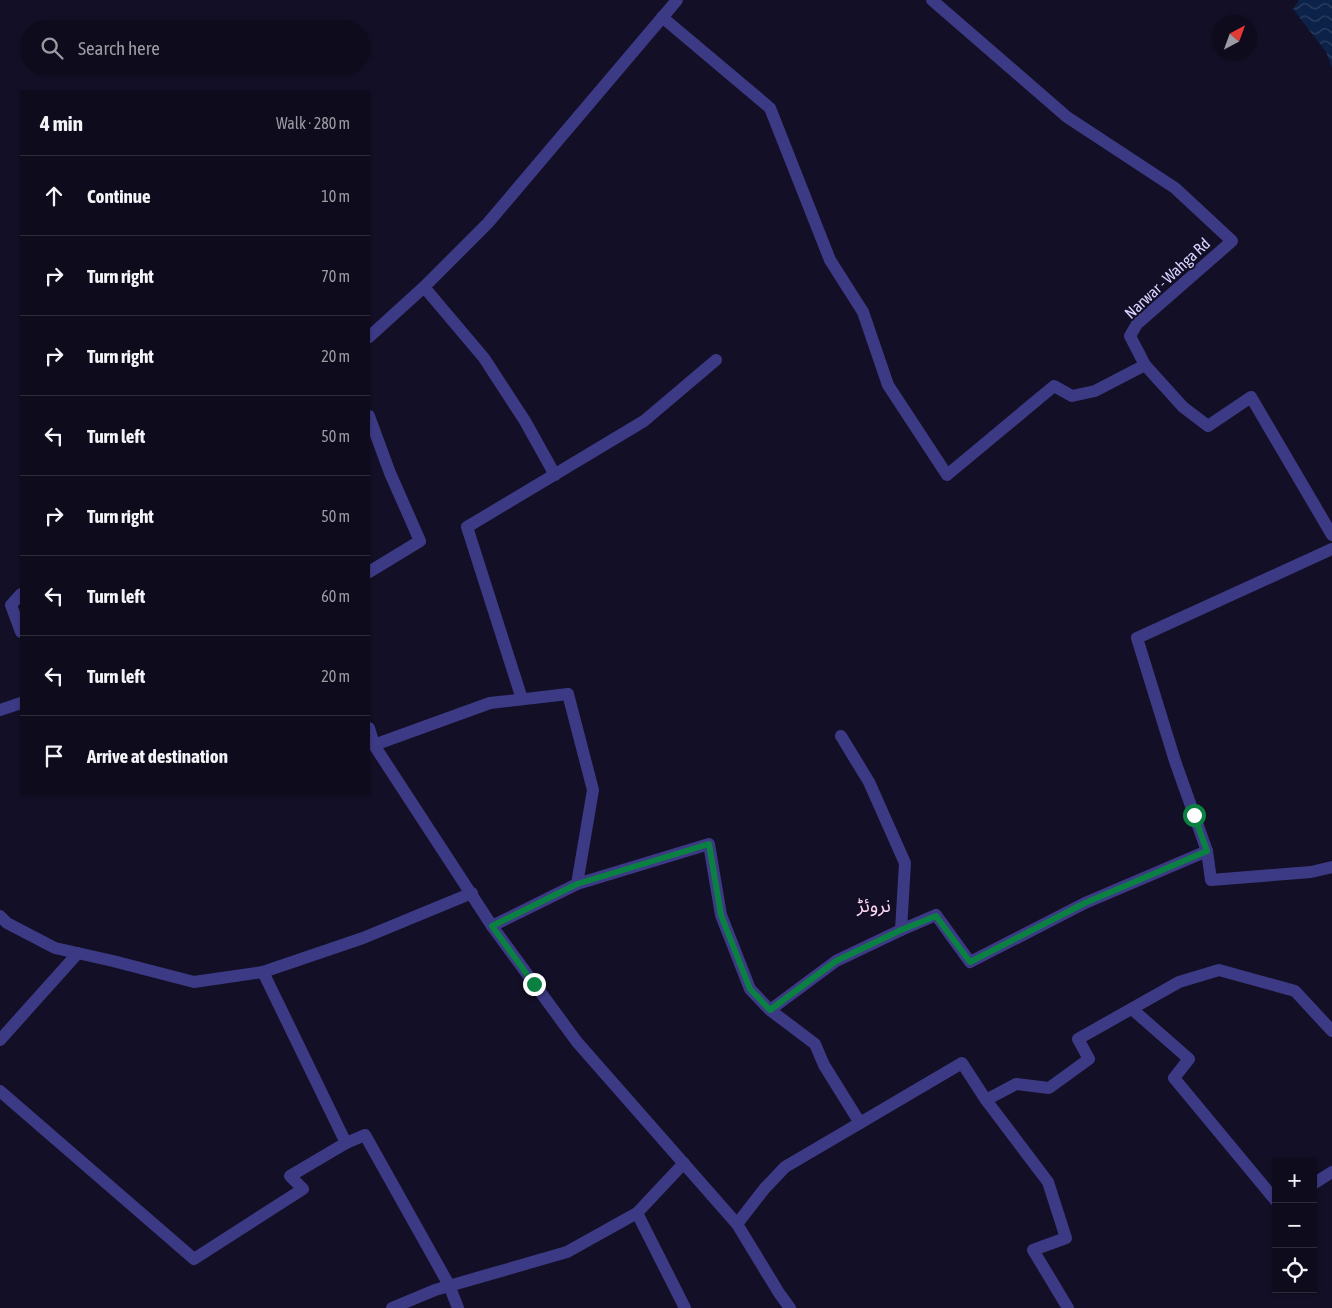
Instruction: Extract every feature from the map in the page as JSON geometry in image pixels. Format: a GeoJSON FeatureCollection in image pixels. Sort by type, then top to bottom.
{"type":"FeatureCollection","features":[{"type":"Feature","properties":{"kind":"street"},"geometry":{"type":"LineString","coordinates":[[370,336],[424,287],[488,223],[677,0]]}},
{"type":"Feature","properties":{"kind":"street","name":"Narwar - Wahga Rd"},"geometry":{"type":"LineString","coordinates":[[932,0],[1068,117],[1175,188],[1232,241],[1137,324],[1130,336],[1145,365],[1183,407],[1208,426],[1251,397],[1332,535]]}},
{"type":"Feature","properties":{"kind":"street"},"geometry":{"type":"LineString","coordinates":[[662,17],[770,108],[830,260],[863,312],[888,385],[946,474],[1054,386],[1072,396],[1095,391],[1145,365]]}},
{"type":"Feature","properties":{"kind":"street"},"geometry":{"type":"LineString","coordinates":[[424,287],[484,358],[555,474]]}},
{"type":"Feature","properties":{"kind":"street"},"geometry":{"type":"LineString","coordinates":[[522,699],[467,527],[644,421],[716,360]]}},
{"type":"Feature","properties":{"kind":"street"},"geometry":{"type":"LineString","coordinates":[[370,419],[390,473],[420,541],[370,571]]}},
{"type":"Feature","properties":{"kind":"street"},"geometry":{"type":"LineString","coordinates":[[1332,549],[1137,638],[1175,760],[1207,851],[1211,880],[1311,872],[1332,867]]}},
{"type":"Feature","properties":{"kind":"street"},"geometry":{"type":"LineString","coordinates":[[20,595],[11,605],[20,629]]}},
{"type":"Feature","properties":{"kind":"street"},"geometry":{"type":"LineString","coordinates":[[374,745],[490,703],[568,694],[593,790],[577,884]]}},
{"type":"Feature","properties":{"kind":"street"},"geometry":{"type":"LineString","coordinates":[[0,710],[20,703]]}},
{"type":"Feature","properties":{"kind":"street"},"geometry":{"type":"LineString","coordinates":[[370,731],[374,745],[492,926],[576,1042],[737,1224],[790,1308]]}},
{"type":"Feature","properties":{"kind":"street"},"geometry":{"type":"LineString","coordinates":[[841,736],[869,782],[904,863],[901,930]]}},
{"type":"Feature","properties":{"kind":"street"},"geometry":{"type":"LineString","coordinates":[[492,926],[577,884],[709,844],[721,915],[750,989],[770,1010],[815,1044],[824,1065],[860,1123]]}},
{"type":"Feature","properties":{"kind":"street"},"geometry":{"type":"LineString","coordinates":[[770,1010],[836,961],[901,930],[936,916],[970,962],[1085,903],[1207,851]]}},
{"type":"Feature","properties":{"kind":"street"},"geometry":{"type":"LineString","coordinates":[[0,916],[7,923],[56,948],[194,982],[263,972],[363,938],[472,893]]}},
{"type":"Feature","properties":{"kind":"street"},"geometry":{"type":"LineString","coordinates":[[0,1040],[78,953]]}},
{"type":"Feature","properties":{"kind":"street"},"geometry":{"type":"LineString","coordinates":[[986,1100],[1016,1084],[1049,1088],[1089,1059],[1078,1039],[1179,982],[1219,970],[1295,991],[1332,1030]]}},
{"type":"Feature","properties":{"kind":"street"},"geometry":{"type":"LineString","coordinates":[[263,972],[346,1143]]}},
{"type":"Feature","properties":{"kind":"street"},"geometry":{"type":"LineString","coordinates":[[1132,1008],[1189,1059],[1174,1078],[1272,1196]]}},
{"type":"Feature","properties":{"kind":"street"},"geometry":{"type":"LineString","coordinates":[[737,1224],[765,1188],[785,1167],[962,1063],[986,1100],[1048,1182],[1066,1238],[1033,1250],[1068,1308]]}},
{"type":"Feature","properties":{"kind":"street"},"geometry":{"type":"LineString","coordinates":[[0,1091],[194,1259],[304,1189],[290,1176],[346,1143],[365,1135],[449,1285],[458,1308]]}},
{"type":"Feature","properties":{"kind":"street"},"geometry":{"type":"LineString","coordinates":[[392,1308],[449,1285],[567,1252],[637,1213],[684,1163]]}},
{"type":"Feature","properties":{"kind":"street"},"geometry":{"type":"LineString","coordinates":[[1317,1181],[1332,1172]]}},
{"type":"Feature","properties":{"kind":"street"},"geometry":{"type":"LineString","coordinates":[[637,1213],[685,1308]]}},
{"type":"Feature","properties":{"kind":"water"},"geometry":{"type":"Polygon","coordinates":[[[1299,0],[1332,0],[1332,68],[1326,52],[1293,9],[1299,0]]]}},
{"type":"Feature","properties":{"kind":"district","name":"نروئڑ"},"geometry":{"type":"Point","coordinates":[874,905]}},
{"type":"Feature","properties":{"kind":"route"},"geometry":{"type":"LineString","coordinates":[[534,984],[492,926],[577,884],[709,844],[721,915],[750,989],[770,1010],[836,961],[901,930],[936,916],[970,962],[1085,903],[1207,851],[1194,815]]}}]}
